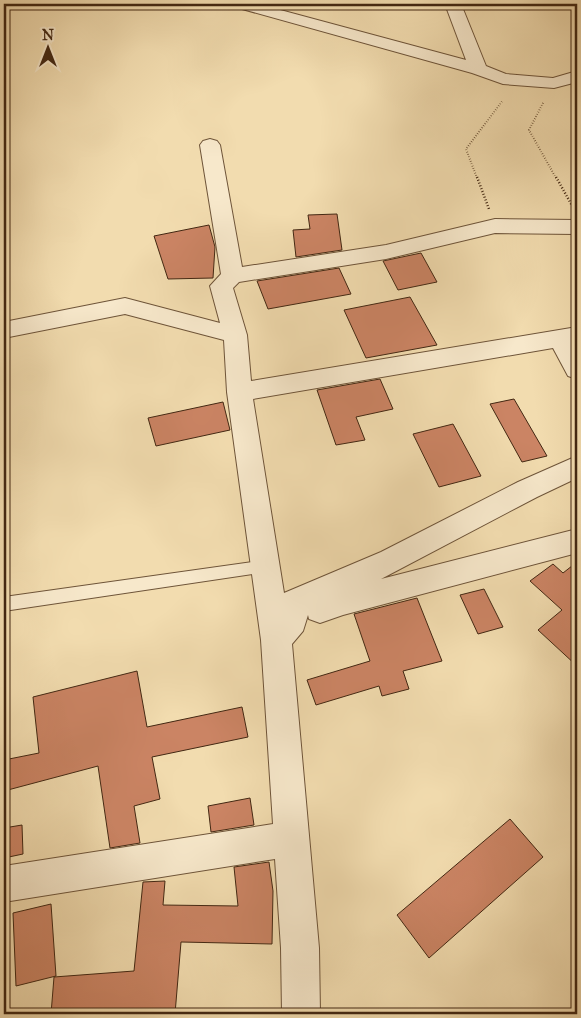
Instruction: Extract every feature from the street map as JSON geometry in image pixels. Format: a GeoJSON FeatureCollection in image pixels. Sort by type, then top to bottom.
{"type":"FeatureCollection","features":[{"type":"Feature","properties":{"kind":"street"},"geometry":{"type":"LineString","coordinates":[[241,4],[478,69],[503,79],[554,83],[577,76]]}},
{"type":"Feature","properties":{"kind":"street"},"geometry":{"type":"LineString","coordinates":[[452,4],[478,69]]}},
{"type":"Feature","properties":{"kind":"street"},"geometry":{"type":"LineString","coordinates":[[210,145],[232,276]]}},
{"type":"Feature","properties":{"kind":"street"},"geometry":{"type":"LineString","coordinates":[[301,1014],[300,948],[292,839],[284,630],[266,566],[238,392],[235,336],[221,286],[232,276],[386,252],[495,226],[577,227]]}},
{"type":"Feature","properties":{"kind":"street"},"geometry":{"type":"LineString","coordinates":[[4,330],[125,306],[235,336]]}},
{"type":"Feature","properties":{"kind":"street"},"geometry":{"type":"LineString","coordinates":[[238,392],[568,337],[577,370]]}},
{"type":"Feature","properties":{"kind":"street"},"geometry":{"type":"LineString","coordinates":[[284,630],[294,602],[339,585],[445,533],[548,479],[577,467]]}},
{"type":"Feature","properties":{"kind":"street"},"geometry":{"type":"LineString","coordinates":[[284,630],[341,602],[577,541]]}},
{"type":"Feature","properties":{"kind":"street"},"geometry":{"type":"LineString","coordinates":[[4,884],[292,839]]}},
{"type":"Feature","properties":{"kind":"lane"},"geometry":{"type":"LineString","coordinates":[[4,604],[266,566]]}},
{"type":"Feature","properties":{"kind":"path"},"geometry":{"type":"LineString","coordinates":[[495,226],[466,149],[503,100]]}},
{"type":"Feature","properties":{"kind":"path"},"geometry":{"type":"LineString","coordinates":[[543,102],[528,130],[577,213]]}},
{"type":"Feature","properties":{"kind":"building"},"geometry":{"type":"Polygon","coordinates":[[[337,214],[342,250],[296,257],[293,230],[310,229],[308,215],[337,214]]]}},
{"type":"Feature","properties":{"kind":"building"},"geometry":{"type":"Polygon","coordinates":[[[209,225],[215,247],[213,278],[168,279],[154,236],[209,225]]]}},
{"type":"Feature","properties":{"kind":"building"},"geometry":{"type":"Polygon","coordinates":[[[421,253],[437,282],[398,290],[383,261],[421,253]]]}},
{"type":"Feature","properties":{"kind":"building"},"geometry":{"type":"Polygon","coordinates":[[[339,268],[351,294],[268,309],[257,281],[339,268]]]}},
{"type":"Feature","properties":{"kind":"building"},"geometry":{"type":"Polygon","coordinates":[[[410,297],[437,345],[366,358],[344,310],[410,297]]]}},
{"type":"Feature","properties":{"kind":"building"},"geometry":{"type":"Polygon","coordinates":[[[380,379],[393,409],[356,417],[365,440],[336,445],[317,390],[380,379]]]}},
{"type":"Feature","properties":{"kind":"building"},"geometry":{"type":"Polygon","coordinates":[[[514,399],[547,456],[522,462],[490,404],[514,399]]]}},
{"type":"Feature","properties":{"kind":"building"},"geometry":{"type":"Polygon","coordinates":[[[223,402],[230,430],[156,446],[148,418],[223,402]]]}},
{"type":"Feature","properties":{"kind":"building"},"geometry":{"type":"Polygon","coordinates":[[[453,424],[481,476],[439,487],[413,434],[453,424]]]}},
{"type":"Feature","properties":{"kind":"building"},"geometry":{"type":"Polygon","coordinates":[[[577,562],[577,666],[538,630],[562,610],[530,581],[553,564],[563,573],[577,562]]]}},
{"type":"Feature","properties":{"kind":"building"},"geometry":{"type":"Polygon","coordinates":[[[484,589],[503,627],[478,634],[460,595],[484,589]]]}},
{"type":"Feature","properties":{"kind":"building"},"geometry":{"type":"Polygon","coordinates":[[[417,598],[442,661],[403,671],[409,689],[382,696],[379,686],[316,705],[307,680],[370,661],[354,614],[417,598]]]}},
{"type":"Feature","properties":{"kind":"building"},"geometry":{"type":"Polygon","coordinates":[[[137,671],[147,727],[242,707],[248,737],[152,757],[160,799],[134,806],[140,843],[110,848],[98,766],[4,791],[4,760],[39,753],[33,697],[137,671]]]}},
{"type":"Feature","properties":{"kind":"building"},"geometry":{"type":"Polygon","coordinates":[[[250,798],[254,825],[211,832],[208,806],[250,798]]]}},
{"type":"Feature","properties":{"kind":"building"},"geometry":{"type":"Polygon","coordinates":[[[510,819],[543,857],[429,958],[397,915],[510,819]]]}},
{"type":"Feature","properties":{"kind":"building"},"geometry":{"type":"Polygon","coordinates":[[[22,825],[23,854],[4,858],[4,828],[22,825]]]}},
{"type":"Feature","properties":{"kind":"building"},"geometry":{"type":"Polygon","coordinates":[[[269,862],[273,891],[272,944],[181,942],[175,1014],[51,1014],[54,977],[134,971],[143,882],[165,881],[163,905],[238,906],[234,867],[269,862]]]}},
{"type":"Feature","properties":{"kind":"building"},"geometry":{"type":"Polygon","coordinates":[[[51,904],[56,976],[16,986],[13,913],[51,904]]]}}]}
